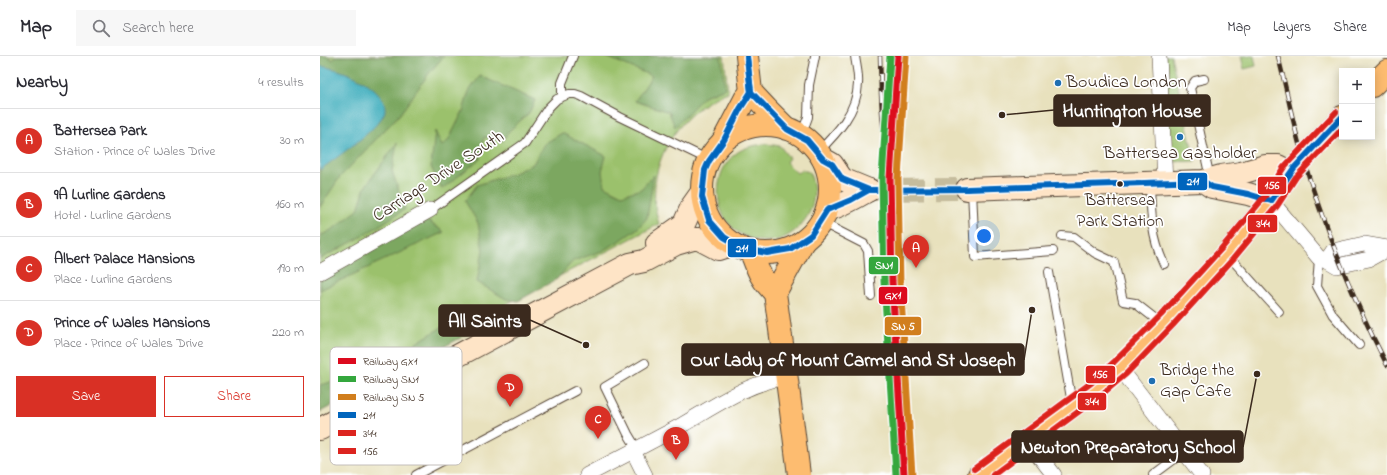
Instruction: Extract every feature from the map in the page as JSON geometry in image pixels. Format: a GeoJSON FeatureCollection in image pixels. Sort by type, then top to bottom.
{"type":"FeatureCollection","features":[{"type":"Feature","properties":{"kind":"main road"},"geometry":{"type":"LineString","coordinates":[[742,248],[768,253],[783,251],[803,242],[813,233],[824,216],[829,200],[829,179],[820,156],[767,109],[751,92],[747,56]]}},
{"type":"Feature","properties":{"kind":"main road"},"geometry":{"type":"LineString","coordinates":[[1375,83],[1387,71]]}},
{"type":"Feature","properties":{"kind":"main road"},"geometry":{"type":"LineString","coordinates":[[751,92],[745,98],[724,141],[709,160],[702,181],[702,192],[706,213],[717,231],[742,248],[765,284],[775,293]]}},
{"type":"Feature","properties":{"kind":"main road"},"geometry":{"type":"LineString","coordinates":[[979,475],[1096,389],[1120,368],[1163,325],[1227,254],[1271,201],[1290,172],[1339,121]]}},
{"type":"Feature","properties":{"kind":"main road"},"geometry":{"type":"LineString","coordinates":[[724,141],[737,133],[752,127],[773,126],[794,132]]}},
{"type":"Feature","properties":{"kind":"main road"},"geometry":{"type":"LineString","coordinates":[[799,475],[775,293],[803,242]]}},
{"type":"Feature","properties":{"kind":"street"},"geometry":{"type":"LineString","coordinates":[[1157,182],[1159,56]]}},
{"type":"Feature","properties":{"kind":"street"},"geometry":{"type":"LineString","coordinates":[[820,156],[832,164],[842,179],[869,190],[835,208],[824,216]]}},
{"type":"Feature","properties":{"kind":"street"},"geometry":{"type":"LineString","coordinates":[[969,189],[1206,180],[1221,176],[1241,174],[1265,166],[1278,166],[1290,172]]}},
{"type":"Feature","properties":{"kind":"street"},"geometry":{"type":"LineString","coordinates":[[1206,180],[1212,187],[1257,196],[1271,201],[1323,259],[1337,266],[1369,259],[1387,249]]}},
{"type":"Feature","properties":{"kind":"street"},"geometry":{"type":"LineString","coordinates":[[630,264],[641,253],[671,235],[684,224],[692,206],[702,192]]}},
{"type":"Feature","properties":{"kind":"street","name":"Carriage Drive South"},"geometry":{"type":"LineString","coordinates":[[320,272],[430,210]]}},
{"type":"Feature","properties":{"kind":"street"},"geometry":{"type":"LineString","coordinates":[[462,353],[630,264],[644,261],[676,244],[693,239],[699,239],[718,249],[742,248]]}},
{"type":"Feature","properties":{"kind":"street"},"geometry":{"type":"LineString","coordinates":[[1120,368],[1202,475]]}},
{"type":"Feature","properties":{"kind":"street"},"geometry":{"type":"LineString","coordinates":[[588,475],[748,388],[772,379],[787,377]]}},
{"type":"Feature","properties":{"kind":"street"},"geometry":{"type":"LineString","coordinates":[[320,429],[330,424]]}},
{"type":"Feature","properties":{"kind":"street"},"geometry":{"type":"LineString","coordinates":[[1027,440],[1054,475]]}},
{"type":"Feature","properties":{"kind":"street"},"geometry":{"type":"LineString","coordinates":[[635,450],[645,475]]}},
{"type":"Feature","properties":{"kind":"lane"},"geometry":{"type":"LineString","coordinates":[[573,56],[562,83],[562,96],[569,94],[581,96],[620,117],[709,160]]}},
{"type":"Feature","properties":{"kind":"lane"},"geometry":{"type":"LineString","coordinates":[[794,132],[808,114],[809,84],[815,56]]}},
{"type":"Feature","properties":{"kind":"lane"},"geometry":{"type":"LineString","coordinates":[[820,156],[839,130],[855,102],[858,84],[855,56]]}},
{"type":"Feature","properties":{"kind":"lane"},"geometry":{"type":"LineString","coordinates":[[1204,79],[1195,81],[1190,88],[1206,180]]}},
{"type":"Feature","properties":{"kind":"lane","name":"Carriage Drive South"},"geometry":{"type":"LineString","coordinates":[[430,210],[525,143],[548,108],[562,96]]}},
{"type":"Feature","properties":{"kind":"lane"},"geometry":{"type":"LineString","coordinates":[[1157,182],[1153,232],[1157,250],[1164,264]]}},
{"type":"Feature","properties":{"kind":"lane"},"geometry":{"type":"LineString","coordinates":[[969,189],[975,257],[1053,251]]}},
{"type":"Feature","properties":{"kind":"lane"},"geometry":{"type":"LineString","coordinates":[[824,216],[864,244],[868,251],[871,296]]}},
{"type":"Feature","properties":{"kind":"lane"},"geometry":{"type":"LineString","coordinates":[[1062,236],[1074,237],[1095,253],[1114,262],[1123,301],[1135,303],[1163,325]]}},
{"type":"Feature","properties":{"kind":"lane"},"geometry":{"type":"LineString","coordinates":[[1227,254],[1279,312]]}},
{"type":"Feature","properties":{"kind":"lane"},"geometry":{"type":"LineString","coordinates":[[1323,259],[1316,286],[1333,315],[1359,345]]}},
{"type":"Feature","properties":{"kind":"lane"},"geometry":{"type":"LineString","coordinates":[[1049,272],[1072,407]]}},
{"type":"Feature","properties":{"kind":"lane"},"geometry":{"type":"LineString","coordinates":[[635,450],[605,387],[645,363]]}},
{"type":"Feature","properties":{"kind":"lane"},"geometry":{"type":"LineString","coordinates":[[462,451],[575,391]]}},
{"type":"Feature","properties":{"kind":"lane"},"geometry":{"type":"LineString","coordinates":[[1153,475],[1184,452]]}},
{"type":"Feature","properties":{"kind":"lane"},"geometry":{"type":"LineString","coordinates":[[416,475],[435,465]]}},
{"type":"Feature","properties":{"kind":"green space"},"geometry":{"type":"Polygon","coordinates":[[[320,56],[724,56],[728,92],[709,101],[693,113],[679,128],[668,144],[660,163],[655,183],[655,203],[659,224],[425,347],[330,347],[330,399],[320,405],[320,56]]]}},
{"type":"Feature","properties":{"kind":"green space"},"geometry":{"type":"Polygon","coordinates":[[[320,56],[327,56],[333,60],[336,56],[444,56],[430,72],[400,114],[340,177],[320,207],[320,56]]]}},
{"type":"Feature","properties":{"kind":"green space"},"geometry":{"type":"Polygon","coordinates":[[[604,56],[721,56],[725,88],[704,96],[675,127],[669,112],[635,101],[652,76],[604,56]]]}},
{"type":"Feature","properties":{"kind":"green space"},"geometry":{"type":"Polygon","coordinates":[[[1161,56],[1171,56],[1195,161],[1167,162],[1161,56]]]}},
{"type":"Feature","properties":{"kind":"green space"},"geometry":{"type":"Polygon","coordinates":[[[1241,56],[1254,56],[1256,66],[1244,69],[1241,56]]]}},
{"type":"Feature","properties":{"kind":"green space"},"geometry":{"type":"Polygon","coordinates":[[[480,76],[535,100],[529,113],[508,132],[503,141],[484,137],[480,159],[442,189],[431,167],[435,131],[442,146],[448,141],[463,111],[469,91],[480,76]]]}},
{"type":"Feature","properties":{"kind":"green space"},"geometry":{"type":"Polygon","coordinates":[[[562,133],[606,156],[602,171],[604,186],[622,195],[641,189],[654,175],[647,218],[638,228],[621,240],[602,251],[573,261],[557,279],[518,301],[506,299],[477,282],[483,250],[478,223],[465,201],[477,185],[514,173],[533,164],[544,144],[562,133]]]}},
{"type":"Feature","properties":{"kind":"green space"},"geometry":{"type":"Polygon","coordinates":[[[397,143],[392,171],[405,209],[363,236],[320,259],[320,236],[333,229],[358,210],[365,187],[397,143]]]}},
{"type":"Feature","properties":{"kind":"green space"},"geometry":{"type":"Polygon","coordinates":[[[767,144],[780,146],[789,158],[786,162],[797,173],[802,170],[809,172],[812,178],[814,197],[808,216],[798,228],[781,239],[758,241],[740,233],[730,225],[722,212],[718,193],[721,174],[731,158],[745,148],[767,144]]]}},
{"type":"Feature","properties":{"kind":"green space"},"geometry":{"type":"Polygon","coordinates":[[[428,221],[444,232],[320,290],[320,280],[409,229],[428,221]]]}},
{"type":"Feature","properties":{"kind":"green space"},"geometry":{"type":"Polygon","coordinates":[[[506,314],[443,347],[410,347],[447,324],[506,314]]]}},
{"type":"Feature","properties":{"kind":"green space"},"geometry":{"type":"Polygon","coordinates":[[[330,382],[330,407],[320,412],[320,385],[330,382]]]}},
{"type":"Feature","properties":{"kind":"water"},"geometry":{"type":"Polygon","coordinates":[[[320,66],[348,74],[373,88],[383,101],[385,111],[382,118],[375,126],[346,151],[320,170],[320,66]]]}},
{"type":"Feature","properties":{"kind":"tunnel"},"geometry":{"type":"LineString","coordinates":[[869,190],[967,189]]}},
{"type":"Feature","properties":{"kind":"railway"},"geometry":{"type":"LineString","coordinates":[[880,56],[883,130]]}},
{"type":"Feature","properties":{"kind":"railway"},"geometry":{"type":"LineString","coordinates":[[1278,56],[1301,151],[1328,233],[1362,314],[1387,365]]}},
{"type":"Feature","properties":{"kind":"rail line","name":"SN1"},"geometry":{"type":"LineString","coordinates":[[890,56],[882,178],[884,281],[896,475]]}},
{"type":"Feature","properties":{"kind":"rail line","name":"GX1"},"geometry":{"type":"LineString","coordinates":[[898,56],[890,178],[892,281],[904,475]]}},
{"type":"Feature","properties":{"kind":"transit line","name":"211"},"geometry":{"type":"LineString","coordinates":[[747,56],[751,92],[740,109],[724,140],[709,161],[705,170],[702,197],[709,220],[724,237],[744,249],[767,253],[790,249],[811,235],[827,210],[851,200],[869,190],[967,189],[1203,181],[1212,187],[1248,194],[1271,201],[1294,168],[1339,120]]}},
{"type":"Feature","properties":{"kind":"transit line"},"geometry":{"type":"LineString","coordinates":[[906,57],[898,178],[900,281],[912,475]]}},
{"type":"Feature","properties":{"kind":"transit line","name":"211"},"geometry":{"type":"LineString","coordinates":[[747,58],[751,92],[787,129],[807,140],[823,159],[832,164],[842,179],[869,190],[898,190]]}},
{"type":"Feature","properties":{"kind":"transit line","name":"156"},"geometry":{"type":"LineString","coordinates":[[974,469],[1091,383],[1114,362],[1161,315],[1221,249],[1265,196],[1284,167],[1336,112]]}},
{"type":"Feature","properties":{"kind":"transit line","name":"344"},"geometry":{"type":"LineString","coordinates":[[993,475],[1101,395],[1126,374],[1233,259],[1277,206],[1296,177],[1339,132]]}},
{"type":"Feature","properties":{"kind":"place","name":"Boudica London"},"geometry":{"type":"Point","coordinates":[1058,83]}},
{"type":"Feature","properties":{"kind":"place","name":"Huntington House"},"geometry":{"type":"Point","coordinates":[1002,115]}},
{"type":"Feature","properties":{"kind":"place","name":"Battersea Gasholder"},"geometry":{"type":"Point","coordinates":[1180,137]}},
{"type":"Feature","properties":{"kind":"place","name":"Battersea Park Station"},"geometry":{"type":"Point","coordinates":[1120,184]}},
{"type":"Feature","properties":{"kind":"place","name":"Battersea Park"},"geometry":{"type":"Point","coordinates":[916,268]}},
{"type":"Feature","properties":{"kind":"place","name":"Our Lady of Mount Carmel and St Joseph"},"geometry":{"type":"Point","coordinates":[1032,310]}},
{"type":"Feature","properties":{"kind":"place","name":"All Saints"},"geometry":{"type":"Point","coordinates":[586,345]}},
{"type":"Feature","properties":{"kind":"place","name":"Newton Preparatory School"},"geometry":{"type":"Point","coordinates":[1257,374]}},
{"type":"Feature","properties":{"kind":"place","name":"Bridge the Gap Cafe"},"geometry":{"type":"Point","coordinates":[1152,381]}},
{"type":"Feature","properties":{"kind":"place","name":"Prince of Wales Mansions"},"geometry":{"type":"Point","coordinates":[510,407]}},
{"type":"Feature","properties":{"kind":"place","name":"Albert Palace Mansions"},"geometry":{"type":"Point","coordinates":[598,439]}},
{"type":"Feature","properties":{"kind":"place","name":"9A Lurline Gardens"},"geometry":{"type":"Point","coordinates":[676,460]}}]}
